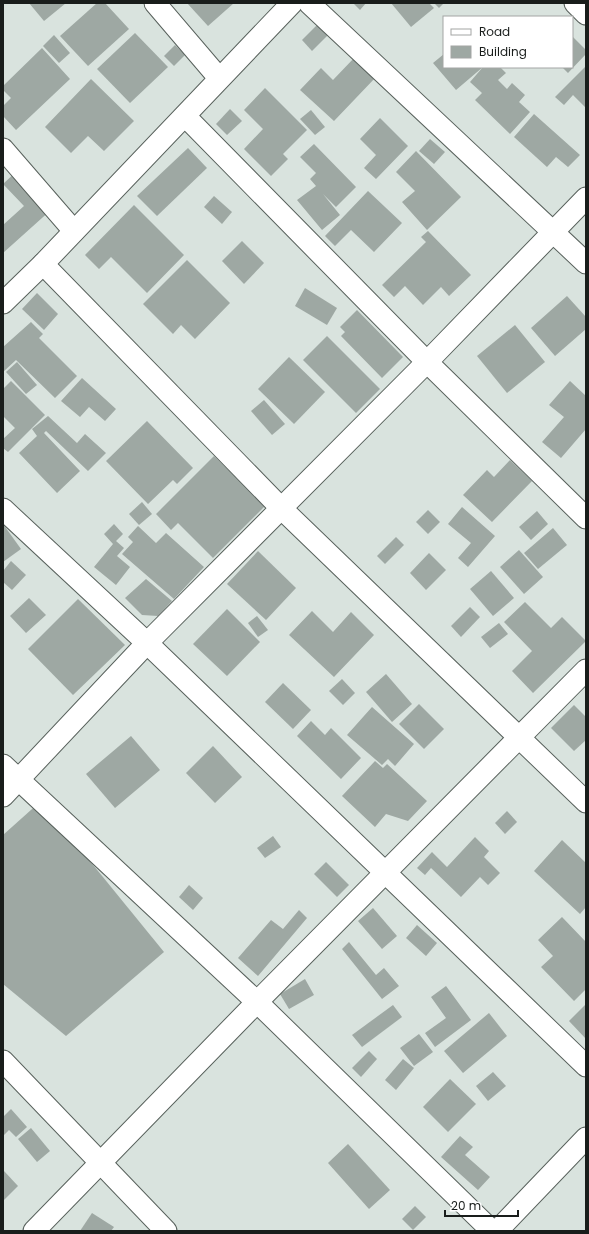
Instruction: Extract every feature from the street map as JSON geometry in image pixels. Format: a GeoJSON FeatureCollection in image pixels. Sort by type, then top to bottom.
{"type":"FeatureCollection","features":[{"type":"Feature","properties":{"kind":"street"},"geometry":{"type":"LineString","coordinates":[[155,3],[219,78]]}},
{"type":"Feature","properties":{"kind":"street"},"geometry":{"type":"LineString","coordinates":[[3,303],[43,264],[292,3]]}},
{"type":"Feature","properties":{"kind":"street"},"geometry":{"type":"LineString","coordinates":[[309,3],[586,263]]}},
{"type":"Feature","properties":{"kind":"street"},"geometry":{"type":"LineString","coordinates":[[575,3],[586,14]]}},
{"type":"Feature","properties":{"kind":"street"},"geometry":{"type":"LineString","coordinates":[[185,116],[427,362],[586,518]]}},
{"type":"Feature","properties":{"kind":"street"},"geometry":{"type":"LineString","coordinates":[[3,149],[74,231]]}},
{"type":"Feature","properties":{"kind":"street"},"geometry":{"type":"LineString","coordinates":[[3,796],[147,643],[282,509],[586,198]]}},
{"type":"Feature","properties":{"kind":"street"},"geometry":{"type":"LineString","coordinates":[[43,264],[282,509],[586,802]]}},
{"type":"Feature","properties":{"kind":"street"},"geometry":{"type":"LineString","coordinates":[[3,509],[147,643],[586,1066]]}},
{"type":"Feature","properties":{"kind":"street"},"geometry":{"type":"LineString","coordinates":[[34,1231],[257,1002],[521,738],[586,670]]}},
{"type":"Feature","properties":{"kind":"street"},"geometry":{"type":"LineString","coordinates":[[3,765],[257,1002],[492,1231]]}},
{"type":"Feature","properties":{"kind":"street"},"geometry":{"type":"LineString","coordinates":[[3,1061],[166,1231]]}},
{"type":"Feature","properties":{"kind":"street"},"geometry":{"type":"LineString","coordinates":[[497,1231],[586,1138]]}},
{"type":"Feature","properties":{"kind":"building"},"geometry":{"type":"Polygon","coordinates":[[[29,3],[66,3],[44,21],[29,3]]]}},
{"type":"Feature","properties":{"kind":"building"},"geometry":{"type":"Polygon","coordinates":[[[97,3],[105,3],[129,29],[88,66],[60,36],[97,3]]]}},
{"type":"Feature","properties":{"kind":"building"},"geometry":{"type":"Polygon","coordinates":[[[187,3],[234,3],[208,26],[187,3]]]}},
{"type":"Feature","properties":{"kind":"building"},"geometry":{"type":"Polygon","coordinates":[[[353,3],[366,3],[360,10],[353,3]]]}},
{"type":"Feature","properties":{"kind":"building"},"geometry":{"type":"Polygon","coordinates":[[[391,3],[429,3],[434,8],[411,27],[391,3]]]}},
{"type":"Feature","properties":{"kind":"building"},"geometry":{"type":"Polygon","coordinates":[[[434,3],[444,3],[439,8],[434,3]]]}},
{"type":"Feature","properties":{"kind":"building"},"geometry":{"type":"Polygon","coordinates":[[[321,21],[332,31],[312,51],[302,40],[321,21]]]}},
{"type":"Feature","properties":{"kind":"building"},"geometry":{"type":"Polygon","coordinates":[[[135,33],[168,67],[130,103],[97,69],[135,33]]]}},
{"type":"Feature","properties":{"kind":"building"},"geometry":{"type":"Polygon","coordinates":[[[54,35],[70,53],[59,63],[43,46],[54,35]]]}},
{"type":"Feature","properties":{"kind":"building"},"geometry":{"type":"Polygon","coordinates":[[[573,37],[586,50],[586,54],[573,68],[573,37]]]}},
{"type":"Feature","properties":{"kind":"building"},"geometry":{"type":"Polygon","coordinates":[[[175,45],[185,55],[174,66],[164,56],[175,45]]]}},
{"type":"Feature","properties":{"kind":"building"},"geometry":{"type":"Polygon","coordinates":[[[42,48],[70,79],[16,130],[3,116],[3,106],[11,98],[3,90],[3,86],[42,48]]]}},
{"type":"Feature","properties":{"kind":"building"},"geometry":{"type":"Polygon","coordinates":[[[443,55],[443,68],[482,68],[456,90],[433,63],[443,55]]]}},
{"type":"Feature","properties":{"kind":"building"},"geometry":{"type":"Polygon","coordinates":[[[355,57],[376,77],[334,121],[300,90],[321,68],[333,80],[355,57]]]}},
{"type":"Feature","properties":{"kind":"building"},"geometry":{"type":"Polygon","coordinates":[[[586,66],[586,108],[573,95],[564,105],[555,97],[586,66]]]}},
{"type":"Feature","properties":{"kind":"building"},"geometry":{"type":"Polygon","coordinates":[[[482,68],[501,68],[506,73],[498,80],[507,89],[512,83],[525,95],[519,102],[530,112],[510,134],[475,100],[482,93],[470,82],[482,68]]]}},
{"type":"Feature","properties":{"kind":"building"},"geometry":{"type":"Polygon","coordinates":[[[563,68],[573,68],[568,73],[563,68]]]}},
{"type":"Feature","properties":{"kind":"building"},"geometry":{"type":"Polygon","coordinates":[[[91,79],[134,121],[104,151],[88,136],[71,153],[45,127],[91,79]]]}},
{"type":"Feature","properties":{"kind":"building"},"geometry":{"type":"Polygon","coordinates":[[[265,88],[307,130],[283,154],[288,159],[271,176],[244,149],[263,129],[244,110],[265,88]]]}},
{"type":"Feature","properties":{"kind":"building"},"geometry":{"type":"Polygon","coordinates":[[[230,109],[242,121],[227,135],[216,124],[230,109]]]}},
{"type":"Feature","properties":{"kind":"building"},"geometry":{"type":"Polygon","coordinates":[[[311,110],[325,127],[315,135],[300,119],[311,110]]]}},
{"type":"Feature","properties":{"kind":"building"},"geometry":{"type":"Polygon","coordinates":[[[534,114],[580,155],[568,167],[556,157],[547,167],[514,137],[534,114]]]}},
{"type":"Feature","properties":{"kind":"building"},"geometry":{"type":"Polygon","coordinates":[[[380,118],[408,146],[376,179],[364,168],[376,155],[360,139],[380,118]]]}},
{"type":"Feature","properties":{"kind":"building"},"geometry":{"type":"Polygon","coordinates":[[[430,139],[445,152],[434,164],[419,151],[430,139]]]}},
{"type":"Feature","properties":{"kind":"building"},"geometry":{"type":"Polygon","coordinates":[[[314,144],[356,187],[336,207],[323,194],[340,215],[322,230],[297,200],[316,186],[310,179],[316,173],[300,157],[314,144]]]}},
{"type":"Feature","properties":{"kind":"building"},"geometry":{"type":"Polygon","coordinates":[[[188,148],[207,168],[157,216],[137,196],[188,148]]]}},
{"type":"Feature","properties":{"kind":"building"},"geometry":{"type":"Polygon","coordinates":[[[416,151],[461,197],[427,230],[402,202],[415,191],[396,172],[416,151]]]}},
{"type":"Feature","properties":{"kind":"building"},"geometry":{"type":"Polygon","coordinates":[[[17,171],[52,209],[3,253],[3,225],[24,206],[3,184],[17,171]]]}},
{"type":"Feature","properties":{"kind":"building"},"geometry":{"type":"Polygon","coordinates":[[[368,191],[402,223],[374,252],[351,230],[335,246],[325,236],[368,191]]]}},
{"type":"Feature","properties":{"kind":"building"},"geometry":{"type":"Polygon","coordinates":[[[214,196],[232,212],[222,224],[204,207],[214,196]]]}},
{"type":"Feature","properties":{"kind":"building"},"geometry":{"type":"Polygon","coordinates":[[[134,205],[184,255],[147,293],[111,257],[99,269],[85,255],[134,205]]]}},
{"type":"Feature","properties":{"kind":"building"},"geometry":{"type":"Polygon","coordinates":[[[428,231],[471,275],[449,296],[441,287],[423,305],[405,286],[394,297],[382,285],[426,242],[421,237],[428,231]]]}},
{"type":"Feature","properties":{"kind":"building"},"geometry":{"type":"Polygon","coordinates":[[[242,241],[264,263],[244,284],[222,261],[242,241]]]}},
{"type":"Feature","properties":{"kind":"building"},"geometry":{"type":"Polygon","coordinates":[[[187,260],[230,303],[195,339],[181,325],[173,334],[143,304],[187,260]]]}},
{"type":"Feature","properties":{"kind":"building"},"geometry":{"type":"Polygon","coordinates":[[[305,288],[337,308],[327,325],[295,306],[305,288]]]}},
{"type":"Feature","properties":{"kind":"building"},"geometry":{"type":"Polygon","coordinates":[[[37,293],[58,314],[44,330],[22,309],[37,293]]]}},
{"type":"Feature","properties":{"kind":"building"},"geometry":{"type":"Polygon","coordinates":[[[567,296],[586,317],[586,329],[555,356],[531,328],[567,296]]]}},
{"type":"Feature","properties":{"kind":"building"},"geometry":{"type":"Polygon","coordinates":[[[357,310],[403,357],[382,378],[341,336],[345,332],[340,327],[357,310]]]}},
{"type":"Feature","properties":{"kind":"building"},"geometry":{"type":"Polygon","coordinates":[[[31,322],[43,334],[39,338],[77,376],[55,398],[16,360],[3,372],[3,347],[31,322]]]}},
{"type":"Feature","properties":{"kind":"building"},"geometry":{"type":"Polygon","coordinates":[[[515,325],[545,362],[507,393],[477,356],[515,325]]]}},
{"type":"Feature","properties":{"kind":"building"},"geometry":{"type":"Polygon","coordinates":[[[327,336],[380,389],[356,413],[303,360],[327,336]]]}},
{"type":"Feature","properties":{"kind":"building"},"geometry":{"type":"Polygon","coordinates":[[[289,357],[325,392],[294,424],[258,389],[289,357]]]}},
{"type":"Feature","properties":{"kind":"building"},"geometry":{"type":"Polygon","coordinates":[[[17,362],[37,385],[26,394],[6,372],[17,362]]]}},
{"type":"Feature","properties":{"kind":"building"},"geometry":{"type":"Polygon","coordinates":[[[82,378],[116,409],[105,421],[89,407],[80,417],[61,401],[82,378]]]}},
{"type":"Feature","properties":{"kind":"building"},"geometry":{"type":"Polygon","coordinates":[[[11,381],[45,415],[8,452],[3,448],[3,439],[15,428],[3,416],[3,389],[11,381]]]}},
{"type":"Feature","properties":{"kind":"building"},"geometry":{"type":"Polygon","coordinates":[[[570,381],[586,396],[586,429],[561,458],[542,442],[564,417],[549,405],[570,381]]]}},
{"type":"Feature","properties":{"kind":"building"},"geometry":{"type":"Polygon","coordinates":[[[264,400],[285,424],[272,435],[251,411],[264,400]]]}},
{"type":"Feature","properties":{"kind":"building"},"geometry":{"type":"Polygon","coordinates":[[[48,416],[77,443],[85,434],[106,453],[88,471],[46,431],[44,433],[80,471],[57,493],[19,453],[37,436],[32,429],[48,416]]]}},
{"type":"Feature","properties":{"kind":"building"},"geometry":{"type":"Polygon","coordinates":[[[147,421],[193,468],[177,484],[173,480],[148,504],[106,461],[147,421]]]}},
{"type":"Feature","properties":{"kind":"building"},"geometry":{"type":"Polygon","coordinates":[[[214,456],[265,506],[213,558],[178,523],[171,530],[156,514],[214,456]]]}},
{"type":"Feature","properties":{"kind":"building"},"geometry":{"type":"Polygon","coordinates":[[[510,460],[532,481],[492,522],[463,495],[487,470],[494,477],[510,460]]]}},
{"type":"Feature","properties":{"kind":"building"},"geometry":{"type":"Polygon","coordinates":[[[142,502],[152,514],[139,525],[129,514],[142,502]]]}},
{"type":"Feature","properties":{"kind":"building"},"geometry":{"type":"Polygon","coordinates":[[[462,507],[495,536],[468,567],[458,558],[471,543],[448,524],[462,507]]]}},
{"type":"Feature","properties":{"kind":"building"},"geometry":{"type":"Polygon","coordinates":[[[428,510],[440,522],[428,534],[416,522],[428,510]]]}},
{"type":"Feature","properties":{"kind":"building"},"geometry":{"type":"Polygon","coordinates":[[[537,511],[548,524],[531,540],[519,527],[537,511]]]}},
{"type":"Feature","properties":{"kind":"building"},"geometry":{"type":"Polygon","coordinates":[[[3,524],[21,549],[3,562],[3,524]]]}},
{"type":"Feature","properties":{"kind":"building"},"geometry":{"type":"Polygon","coordinates":[[[114,524],[123,534],[116,541],[124,548],[117,556],[130,567],[116,585],[94,567],[113,544],[104,534],[114,524]]]}},
{"type":"Feature","properties":{"kind":"building"},"geometry":{"type":"Polygon","coordinates":[[[138,526],[156,543],[166,533],[204,567],[174,599],[122,554],[133,542],[128,537],[138,526]]]}},
{"type":"Feature","properties":{"kind":"building"},"geometry":{"type":"Polygon","coordinates":[[[553,528],[567,545],[538,569],[524,553],[553,528]]]}},
{"type":"Feature","properties":{"kind":"building"},"geometry":{"type":"Polygon","coordinates":[[[396,537],[404,545],[385,564],[377,556],[396,537]]]}},
{"type":"Feature","properties":{"kind":"building"},"geometry":{"type":"Polygon","coordinates":[[[519,550],[543,577],[524,594],[500,567],[519,550]]]}},
{"type":"Feature","properties":{"kind":"building"},"geometry":{"type":"Polygon","coordinates":[[[258,551],[296,588],[266,620],[227,584],[258,551]]]}},
{"type":"Feature","properties":{"kind":"building"},"geometry":{"type":"Polygon","coordinates":[[[429,553],[446,570],[426,590],[410,573],[429,553]]]}},
{"type":"Feature","properties":{"kind":"building"},"geometry":{"type":"Polygon","coordinates":[[[11,561],[26,575],[12,590],[3,582],[3,571],[11,561]]]}},
{"type":"Feature","properties":{"kind":"building"},"geometry":{"type":"Polygon","coordinates":[[[491,571],[514,598],[493,616],[470,589],[491,571]]]}},
{"type":"Feature","properties":{"kind":"building"},"geometry":{"type":"Polygon","coordinates":[[[146,579],[172,601],[158,616],[142,615],[125,598],[146,579]]]}},
{"type":"Feature","properties":{"kind":"building"},"geometry":{"type":"Polygon","coordinates":[[[29,598],[46,615],[26,633],[10,616],[29,598]]]}},
{"type":"Feature","properties":{"kind":"building"},"geometry":{"type":"Polygon","coordinates":[[[78,599],[125,645],[73,695],[28,649],[78,599]]]}},
{"type":"Feature","properties":{"kind":"building"},"geometry":{"type":"Polygon","coordinates":[[[525,602],[551,628],[562,617],[586,641],[533,693],[512,671],[532,651],[504,622],[525,602]]]}},
{"type":"Feature","properties":{"kind":"building"},"geometry":{"type":"Polygon","coordinates":[[[470,607],[480,617],[461,637],[451,626],[470,607]]]}},
{"type":"Feature","properties":{"kind":"building"},"geometry":{"type":"Polygon","coordinates":[[[227,609],[260,642],[227,676],[193,644],[227,609]]]}},
{"type":"Feature","properties":{"kind":"building"},"geometry":{"type":"Polygon","coordinates":[[[312,611],[333,632],[351,612],[374,635],[334,677],[289,635],[312,611]]]}},
{"type":"Feature","properties":{"kind":"building"},"geometry":{"type":"Polygon","coordinates":[[[257,616],[268,630],[258,637],[248,623],[257,616]]]}},
{"type":"Feature","properties":{"kind":"building"},"geometry":{"type":"Polygon","coordinates":[[[499,623],[508,634],[490,648],[481,637],[499,623]]]}},
{"type":"Feature","properties":{"kind":"building"},"geometry":{"type":"Polygon","coordinates":[[[386,674],[412,704],[392,722],[366,692],[386,674]]]}},
{"type":"Feature","properties":{"kind":"building"},"geometry":{"type":"Polygon","coordinates":[[[342,679],[355,693],[343,705],[329,691],[342,679]]]}},
{"type":"Feature","properties":{"kind":"building"},"geometry":{"type":"Polygon","coordinates":[[[283,683],[311,710],[293,729],[265,702],[283,683]]]}},
{"type":"Feature","properties":{"kind":"building"},"geometry":{"type":"Polygon","coordinates":[[[419,704],[444,729],[424,749],[399,724],[419,704]]]}},
{"type":"Feature","properties":{"kind":"building"},"geometry":{"type":"Polygon","coordinates":[[[574,705],[586,717],[586,740],[574,751],[551,728],[574,705]]]}},
{"type":"Feature","properties":{"kind":"building"},"geometry":{"type":"Polygon","coordinates":[[[372,707],[414,744],[395,766],[388,759],[382,765],[347,735],[372,707]]]}},
{"type":"Feature","properties":{"kind":"building"},"geometry":{"type":"Polygon","coordinates":[[[311,721],[325,735],[331,728],[361,758],[341,779],[297,736],[311,721]]]}},
{"type":"Feature","properties":{"kind":"building"},"geometry":{"type":"Polygon","coordinates":[[[131,736],[160,770],[115,808],[86,774],[131,736]]]}},
{"type":"Feature","properties":{"kind":"building"},"geometry":{"type":"Polygon","coordinates":[[[213,746],[242,777],[215,803],[186,773],[213,746]]]}},
{"type":"Feature","properties":{"kind":"building"},"geometry":{"type":"Polygon","coordinates":[[[375,761],[383,768],[387,764],[427,801],[408,821],[386,814],[375,827],[342,796],[375,761]]]}},
{"type":"Feature","properties":{"kind":"building"},"geometry":{"type":"Polygon","coordinates":[[[41,801],[164,952],[66,1036],[3,984],[3,835],[41,801]]]}},
{"type":"Feature","properties":{"kind":"building"},"geometry":{"type":"Polygon","coordinates":[[[507,811],[517,822],[505,834],[495,823],[507,811]]]}},
{"type":"Feature","properties":{"kind":"building"},"geometry":{"type":"Polygon","coordinates":[[[273,836],[281,847],[265,858],[257,848],[273,836]]]}},
{"type":"Feature","properties":{"kind":"building"},"geometry":{"type":"Polygon","coordinates":[[[475,837],[489,851],[484,857],[500,873],[488,885],[480,877],[461,897],[431,868],[425,875],[417,868],[432,852],[447,867],[475,837]]]}},
{"type":"Feature","properties":{"kind":"building"},"geometry":{"type":"Polygon","coordinates":[[[562,840],[586,863],[586,907],[580,914],[534,871],[562,840]]]}},
{"type":"Feature","properties":{"kind":"building"},"geometry":{"type":"Polygon","coordinates":[[[326,862],[349,885],[337,897],[314,874],[326,862]]]}},
{"type":"Feature","properties":{"kind":"building"},"geometry":{"type":"Polygon","coordinates":[[[189,885],[203,898],[193,910],[179,897],[189,885]]]}},
{"type":"Feature","properties":{"kind":"building"},"geometry":{"type":"Polygon","coordinates":[[[373,908],[397,936],[382,949],[358,921],[373,908]]]}},
{"type":"Feature","properties":{"kind":"building"},"geometry":{"type":"Polygon","coordinates":[[[299,910],[307,918],[258,976],[238,958],[271,920],[283,929],[299,910]]]}},
{"type":"Feature","properties":{"kind":"building"},"geometry":{"type":"Polygon","coordinates":[[[562,917],[586,942],[586,989],[574,1001],[541,967],[553,956],[538,940],[562,917]]]}},
{"type":"Feature","properties":{"kind":"building"},"geometry":{"type":"Polygon","coordinates":[[[417,925],[437,943],[426,956],[406,938],[417,925]]]}},
{"type":"Feature","properties":{"kind":"building"},"geometry":{"type":"Polygon","coordinates":[[[349,942],[376,975],[384,968],[399,986],[382,999],[342,949],[349,942]]]}},
{"type":"Feature","properties":{"kind":"building"},"geometry":{"type":"Polygon","coordinates":[[[305,979],[314,995],[289,1009],[280,994],[305,979]]]}},
{"type":"Feature","properties":{"kind":"building"},"geometry":{"type":"Polygon","coordinates":[[[446,986],[471,1020],[435,1047],[425,1033],[446,1018],[431,997],[446,986]]]}},
{"type":"Feature","properties":{"kind":"building"},"geometry":{"type":"Polygon","coordinates":[[[586,1004],[586,1039],[569,1021],[586,1004]]]}},
{"type":"Feature","properties":{"kind":"building"},"geometry":{"type":"Polygon","coordinates":[[[393,1005],[402,1017],[362,1047],[352,1035],[393,1005]]]}},
{"type":"Feature","properties":{"kind":"building"},"geometry":{"type":"Polygon","coordinates":[[[489,1013],[507,1036],[463,1073],[444,1051],[489,1013]]]}},
{"type":"Feature","properties":{"kind":"building"},"geometry":{"type":"Polygon","coordinates":[[[419,1034],[433,1052],[414,1066],[400,1048],[419,1034]]]}},
{"type":"Feature","properties":{"kind":"building"},"geometry":{"type":"Polygon","coordinates":[[[369,1051],[377,1059],[361,1077],[352,1068],[369,1051]]]}},
{"type":"Feature","properties":{"kind":"building"},"geometry":{"type":"Polygon","coordinates":[[[403,1059],[414,1068],[396,1090],[385,1080],[403,1059]]]}},
{"type":"Feature","properties":{"kind":"building"},"geometry":{"type":"Polygon","coordinates":[[[493,1072],[506,1086],[488,1101],[476,1086],[493,1072]]]}},
{"type":"Feature","properties":{"kind":"building"},"geometry":{"type":"Polygon","coordinates":[[[450,1079],[476,1104],[448,1132],[423,1107],[450,1079]]]}},
{"type":"Feature","properties":{"kind":"building"},"geometry":{"type":"Polygon","coordinates":[[[11,1109],[27,1127],[16,1137],[9,1130],[3,1136],[3,1117],[11,1109]]]}},
{"type":"Feature","properties":{"kind":"building"},"geometry":{"type":"Polygon","coordinates":[[[31,1128],[50,1151],[37,1162],[18,1139],[31,1128]]]}},
{"type":"Feature","properties":{"kind":"building"},"geometry":{"type":"Polygon","coordinates":[[[460,1136],[473,1147],[465,1155],[490,1177],[478,1190],[441,1157],[460,1136]]]}},
{"type":"Feature","properties":{"kind":"building"},"geometry":{"type":"Polygon","coordinates":[[[348,1144],[390,1190],[369,1209],[328,1163],[348,1144]]]}},
{"type":"Feature","properties":{"kind":"building"},"geometry":{"type":"Polygon","coordinates":[[[4,1171],[18,1186],[3,1201],[3,1172],[4,1171]]]}},
{"type":"Feature","properties":{"kind":"building"},"geometry":{"type":"Polygon","coordinates":[[[415,1206],[426,1217],[413,1230],[402,1219],[415,1206]]]}},
{"type":"Feature","properties":{"kind":"building"},"geometry":{"type":"Polygon","coordinates":[[[92,1213],[114,1227],[111,1231],[80,1231],[92,1213]]]}}]}
